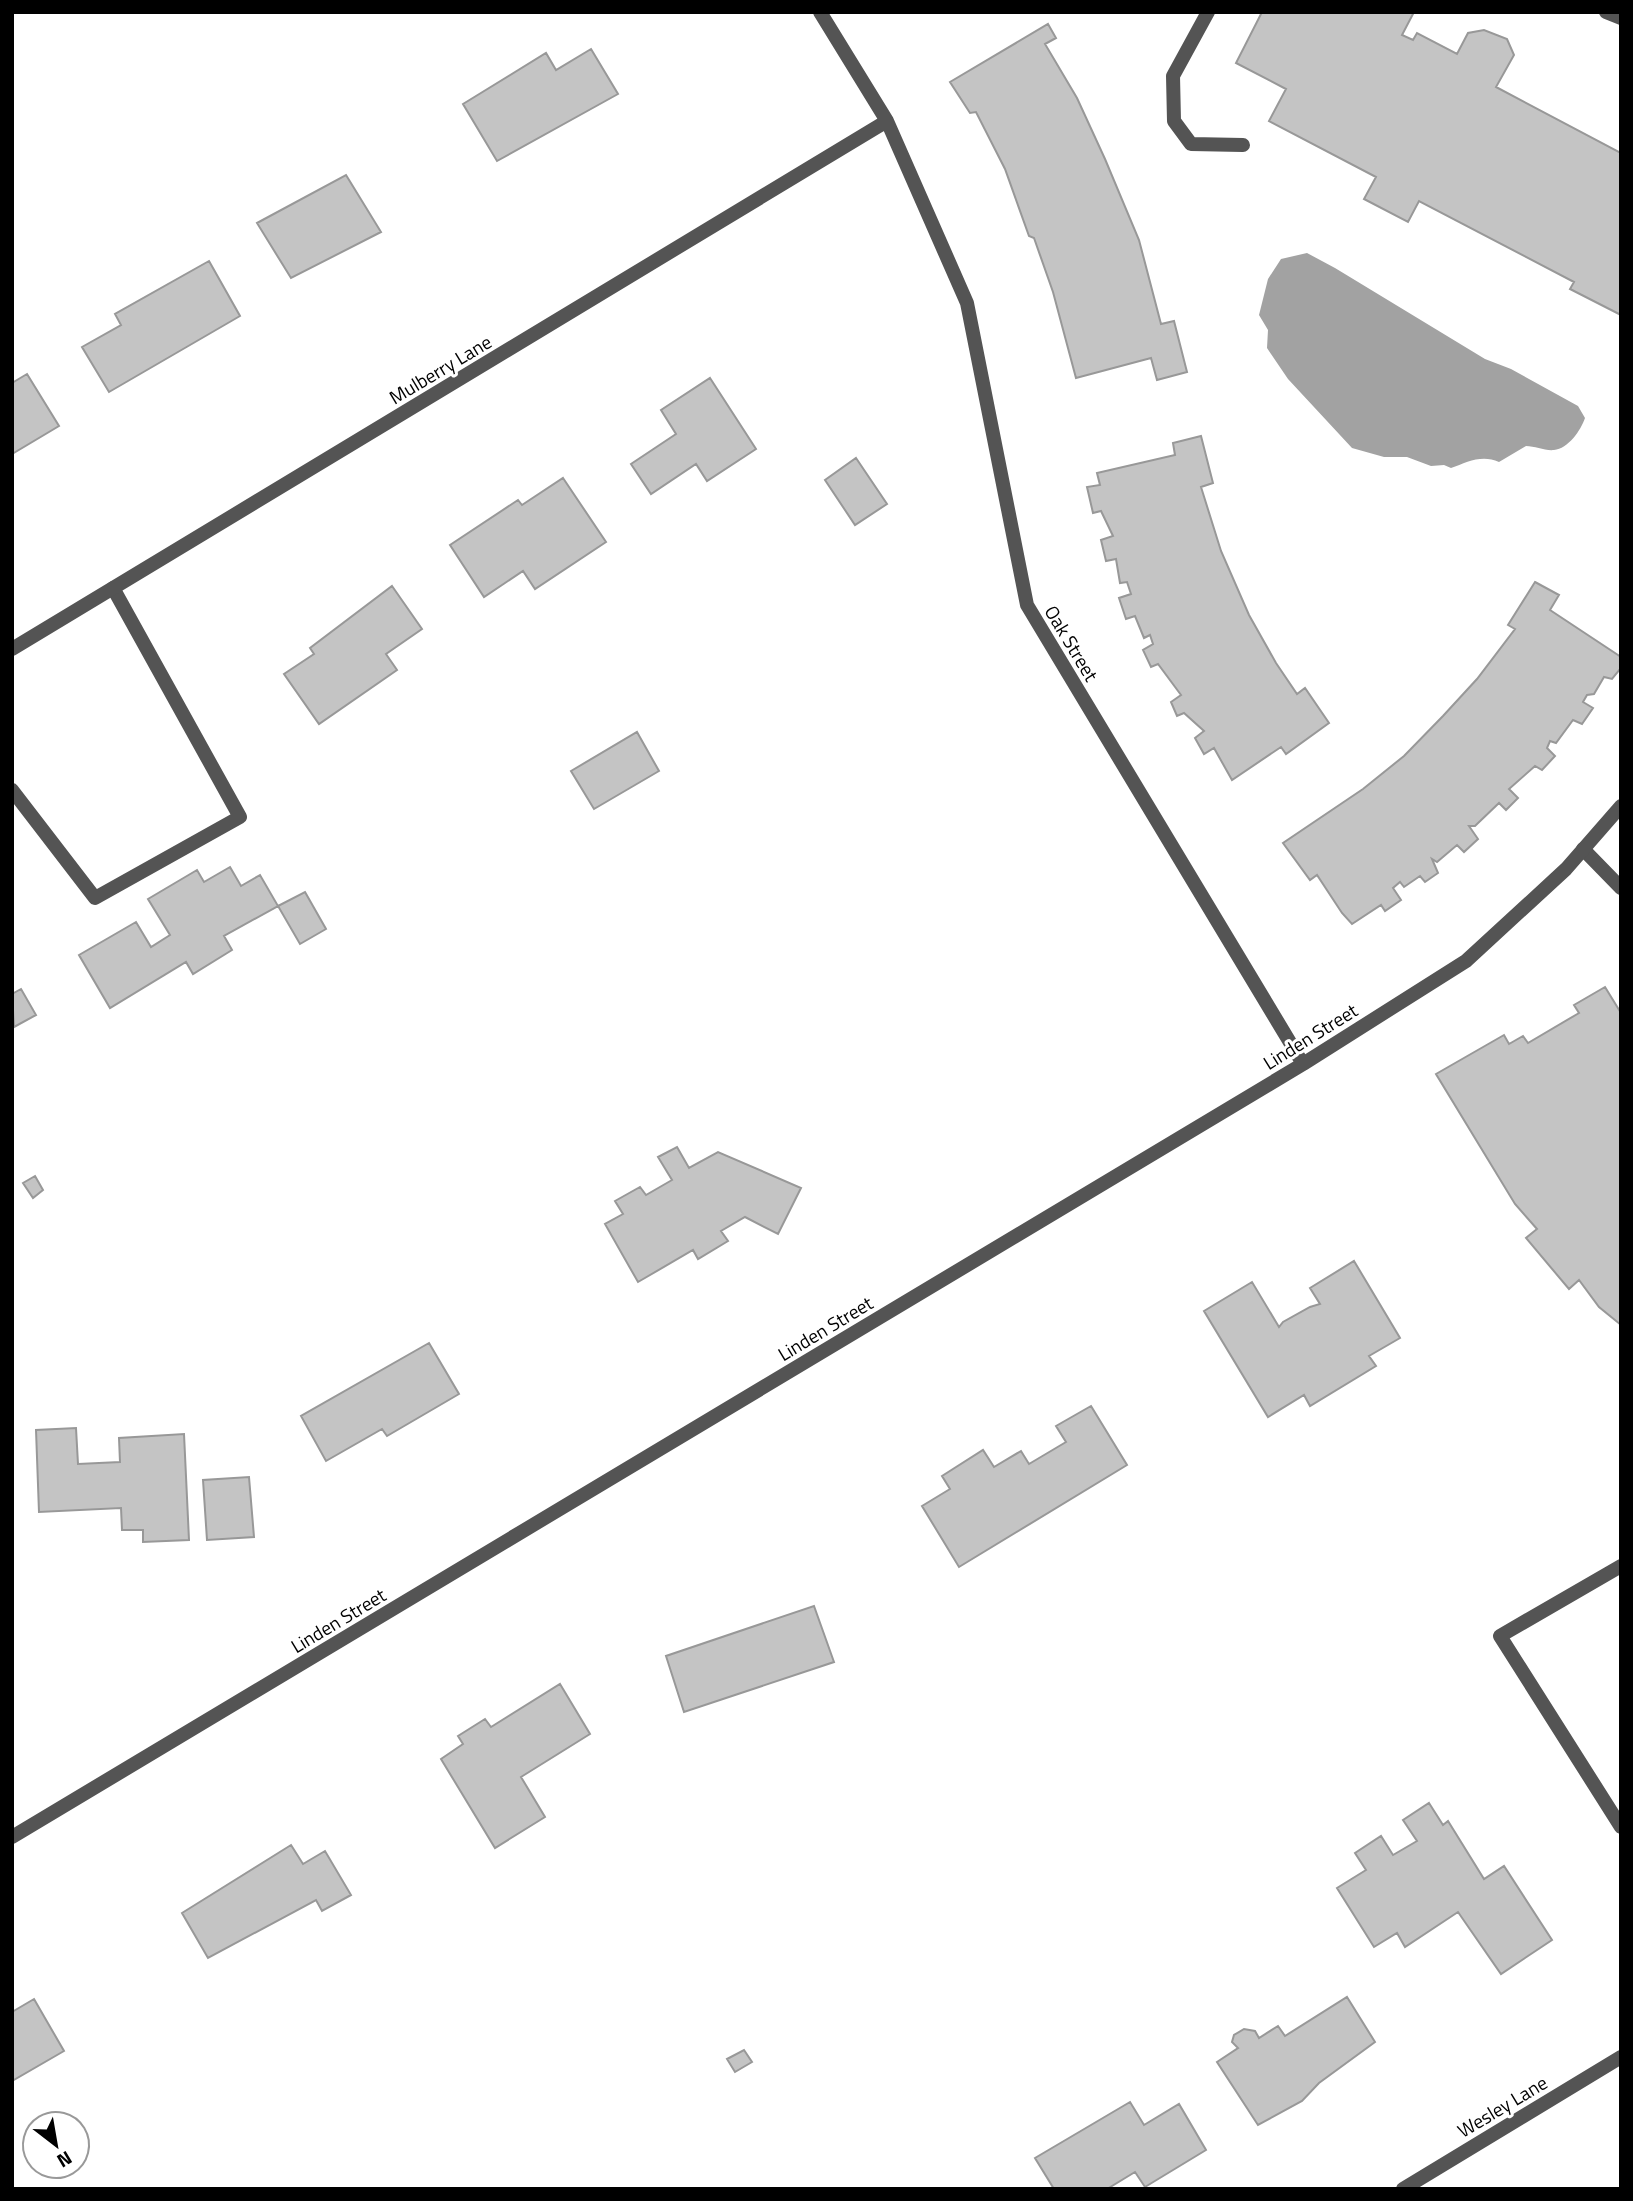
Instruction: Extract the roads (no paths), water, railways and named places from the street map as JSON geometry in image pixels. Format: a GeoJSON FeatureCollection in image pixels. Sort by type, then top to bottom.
{"type":"FeatureCollection","features":[{"type":"Feature","properties":{"kind":"street","name":"Oak Street"},"geometry":{"type":"LineString","coordinates":[[820,12],[887,121],[967,303],[1027,605],[1303,1064]]}},
{"type":"Feature","properties":{"kind":"street"},"geometry":{"type":"LineString","coordinates":[[1208,12],[1173,76],[1174,121],[1191,144],[1243,145]]}},
{"type":"Feature","properties":{"kind":"street"},"geometry":{"type":"LineString","coordinates":[[1606,12],[1621,18]]}},
{"type":"Feature","properties":{"kind":"street","name":"Mulberry Lane"},"geometry":{"type":"LineString","coordinates":[[12,649],[887,121]]}},
{"type":"Feature","properties":{"kind":"street"},"geometry":{"type":"LineString","coordinates":[[12,790],[95,898],[240,817],[113,588]]}},
{"type":"Feature","properties":{"kind":"street","name":"Linden Street"},"geometry":{"type":"LineString","coordinates":[[12,1837],[1303,1064],[1466,961],[1566,869],[1621,806]]}},
{"type":"Feature","properties":{"kind":"street"},"geometry":{"type":"LineString","coordinates":[[1583,849],[1621,888]]}},
{"type":"Feature","properties":{"kind":"street"},"geometry":{"type":"LineString","coordinates":[[1621,1566],[1500,1636],[1621,1827]]}},
{"type":"Feature","properties":{"kind":"street","name":"Wesley Lane"},"geometry":{"type":"LineString","coordinates":[[1403,2189],[1621,2057]]}}]}
